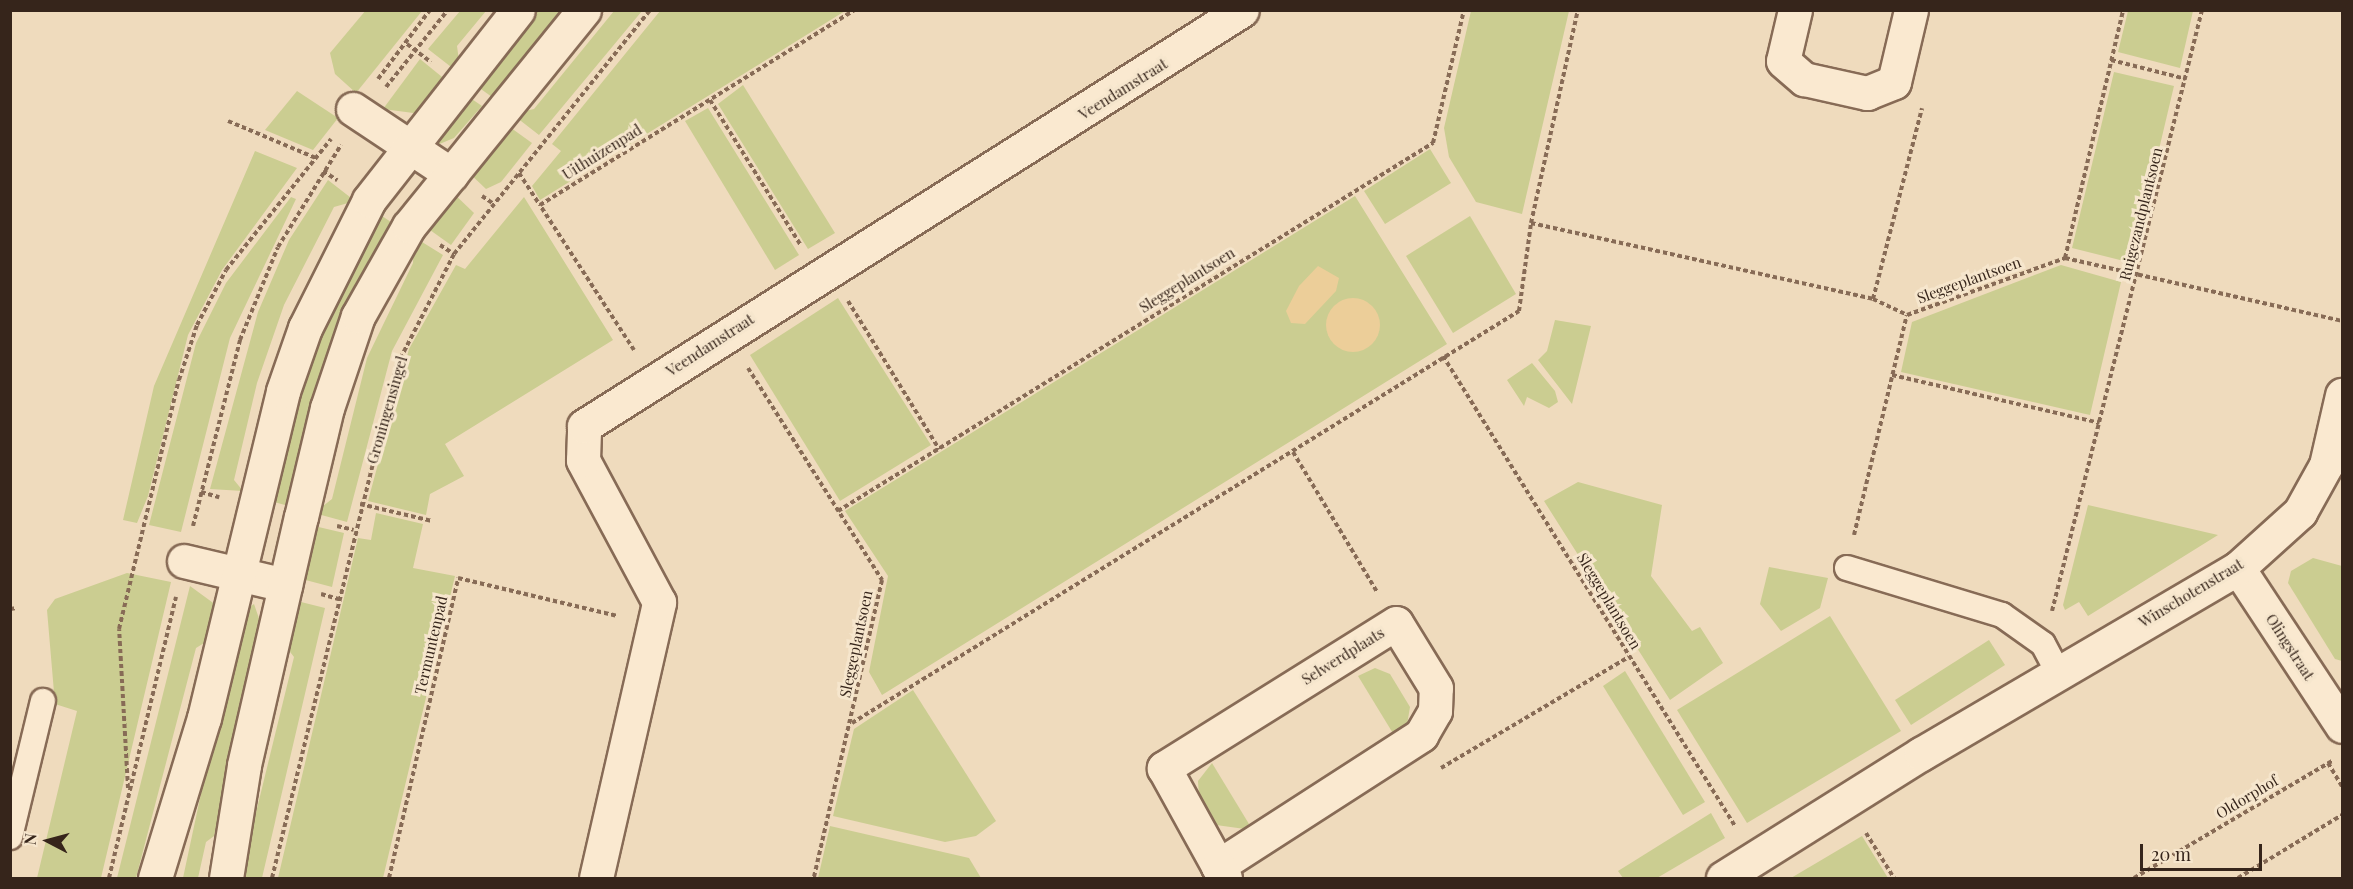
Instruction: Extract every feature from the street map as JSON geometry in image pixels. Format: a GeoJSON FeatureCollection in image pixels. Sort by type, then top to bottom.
{"type":"FeatureCollection","features":[{"type":"Feature","properties":{"kind":"street"},"geometry":{"type":"LineString","coordinates":[[155,879],[204,718],[283,391],[305,328],[341,249],[407,146],[518,10]]}},
{"type":"Feature","properties":{"kind":"street"},"geometry":{"type":"LineString","coordinates":[[226,879],[244,765],[285,585],[327,408],[358,316],[409,226],[584,10]]}},
{"type":"Feature","properties":{"kind":"street","name":"Veendamstraat"},"geometry":{"type":"LineString","coordinates":[[596,879],[659,602],[583,460],[584,426],[726,334],[1242,10]]}},
{"type":"Feature","properties":{"kind":"street"},"geometry":{"type":"LineString","coordinates":[[1795,10],[1783,60],[1804,79],[1867,93],[1894,82],[1911,10]]}},
{"type":"Feature","properties":{"kind":"street"},"geometry":{"type":"LineString","coordinates":[[353,109],[451,174]]}},
{"type":"Feature","properties":{"kind":"street","name":"Winschotenstraat"},"geometry":{"type":"LineString","coordinates":[[1723,879],[1845,801],[2051,658],[2238,568],[2300,512],[2326,465],[2343,395]]}},
{"type":"Feature","properties":{"kind":"street"},"geometry":{"type":"LineString","coordinates":[[184,561],[285,585]]}},
{"type":"Feature","properties":{"kind":"street","name":"Olingstraat"},"geometry":{"type":"LineString","coordinates":[[2238,568],[2343,726]]}},
{"type":"Feature","properties":{"kind":"street","name":"Selwerdplaats"},"geometry":{"type":"LineString","coordinates":[[1396,623],[1436,688],[1435,711],[1421,735],[1221,872],[1164,768],[1396,623]]}},
{"type":"Feature","properties":{"kind":"lane"},"geometry":{"type":"LineString","coordinates":[[1847,568],[2002,615],[2051,658]]}},
{"type":"Feature","properties":{"kind":"lane"},"geometry":{"type":"LineString","coordinates":[[10,837],[43,701]]}},
{"type":"Feature","properties":{"kind":"path"},"geometry":{"type":"LineString","coordinates":[[129,793],[119,629],[179,380],[197,325],[226,270],[317,158],[430,10]]}},
{"type":"Feature","properties":{"kind":"path","name":"Groningensingel"},"geometry":{"type":"LineString","coordinates":[[272,879],[360,504],[397,365],[454,254],[650,10]]}},
{"type":"Feature","properties":{"kind":"path","name":"Uithuizenpad"},"geometry":{"type":"LineString","coordinates":[[540,205],[855,10]]}},
{"type":"Feature","properties":{"kind":"path","name":"Sleggeplantsoen"},"geometry":{"type":"LineString","coordinates":[[838,511],[1433,143],[1464,10]]}},
{"type":"Feature","properties":{"kind":"path","name":"Sleggeplantsoen"},"geometry":{"type":"LineString","coordinates":[[852,723],[1519,311],[1531,223],[1578,10]]}},
{"type":"Feature","properties":{"kind":"path"},"geometry":{"type":"LineString","coordinates":[[2123,10],[2065,258],[2343,321]]}},
{"type":"Feature","properties":{"kind":"path","name":"Ruigezandplantsoen"},"geometry":{"type":"LineString","coordinates":[[2051,658],[2100,423],[2202,10]]}},
{"type":"Feature","properties":{"kind":"path"},"geometry":{"type":"LineString","coordinates":[[2111,60],[2186,79]]}},
{"type":"Feature","properties":{"kind":"path"},"geometry":{"type":"LineString","coordinates":[[1873,299],[1926,96],[1894,82]]}},
{"type":"Feature","properties":{"kind":"path"},"geometry":{"type":"LineString","coordinates":[[710,100],[939,449]]}},
{"type":"Feature","properties":{"kind":"path"},"geometry":{"type":"LineString","coordinates":[[228,121],[317,158]]}},
{"type":"Feature","properties":{"kind":"path"},"geometry":{"type":"LineString","coordinates":[[519,172],[654,381]]}},
{"type":"Feature","properties":{"kind":"path","name":"Sleggeplantsoen"},"geometry":{"type":"LineString","coordinates":[[1531,223],[1873,299],[1907,315],[2065,258]]}},
{"type":"Feature","properties":{"kind":"path"},"geometry":{"type":"LineString","coordinates":[[1847,568],[1907,315]]}},
{"type":"Feature","properties":{"kind":"path","name":"Sleggeplantsoen"},"geometry":{"type":"LineString","coordinates":[[726,334],[882,580],[852,723],[814,879]]}},
{"type":"Feature","properties":{"kind":"path","name":"Sleggeplantsoen"},"geometry":{"type":"LineString","coordinates":[[1443,356],[1754,859]]}},
{"type":"Feature","properties":{"kind":"path"},"geometry":{"type":"LineString","coordinates":[[1892,375],[2100,423]]}},
{"type":"Feature","properties":{"kind":"path"},"geometry":{"type":"LineString","coordinates":[[1293,452],[1396,623]]}},
{"type":"Feature","properties":{"kind":"path"},"geometry":{"type":"LineString","coordinates":[[360,504],[432,521]]}},
{"type":"Feature","properties":{"kind":"path","name":"Termuntenpad"},"geometry":{"type":"LineString","coordinates":[[388,879],[459,578],[654,625]]}},
{"type":"Feature","properties":{"kind":"path"},"geometry":{"type":"LineString","coordinates":[[10,609],[17,608]]}},
{"type":"Feature","properties":{"kind":"path"},"geometry":{"type":"LineString","coordinates":[[1421,735],[1443,770],[1629,657]]}},
{"type":"Feature","properties":{"kind":"path","name":"Oldorphof"},"geometry":{"type":"LineString","coordinates":[[2134,879],[2343,755]]}},
{"type":"Feature","properties":{"kind":"path"},"geometry":{"type":"LineString","coordinates":[[2328,763],[2343,786]]}},
{"type":"Feature","properties":{"kind":"path"},"geometry":{"type":"LineString","coordinates":[[1845,801],[1894,879]]}},
{"type":"Feature","properties":{"kind":"path"},"geometry":{"type":"LineString","coordinates":[[2238,879],[2343,815]]}},
{"type":"Feature","properties":{"kind":"green space"},"geometry":{"type":"Polygon","coordinates":[[[366,10],[422,11],[356,93],[335,74],[330,53],[366,10]]]}},
{"type":"Feature","properties":{"kind":"green space"},"geometry":{"type":"Polygon","coordinates":[[[460,11],[486,11],[457,46],[460,68],[455,70],[428,49],[460,11]]]}},
{"type":"Feature","properties":{"kind":"green space"},"geometry":{"type":"Polygon","coordinates":[[[534,11],[566,11],[492,97],[474,84],[534,11]]]}},
{"type":"Feature","properties":{"kind":"green space"},"geometry":{"type":"Polygon","coordinates":[[[614,11],[642,11],[539,135],[512,114],[534,109],[614,11]]]}},
{"type":"Feature","properties":{"kind":"green space"},"geometry":{"type":"Polygon","coordinates":[[[660,11],[845,11],[540,200],[532,186],[561,151],[552,144],[660,11]]]}},
{"type":"Feature","properties":{"kind":"green space"},"geometry":{"type":"Polygon","coordinates":[[[1471,11],[1569,11],[1522,214],[1476,202],[1449,157],[1444,128],[1471,11]]]}},
{"type":"Feature","properties":{"kind":"green space"},"geometry":{"type":"Polygon","coordinates":[[[2128,11],[2193,11],[2180,68],[2118,52],[2128,11]]]}},
{"type":"Feature","properties":{"kind":"green space"},"geometry":{"type":"Polygon","coordinates":[[[420,59],[447,81],[421,114],[383,109],[420,59]]]}},
{"type":"Feature","properties":{"kind":"green space"},"geometry":{"type":"Polygon","coordinates":[[[2114,72],[2174,86],[2132,263],[2072,248],[2114,72]]]}},
{"type":"Feature","properties":{"kind":"green space"},"geometry":{"type":"Polygon","coordinates":[[[743,85],[835,233],[808,249],[718,104],[743,85]]]}},
{"type":"Feature","properties":{"kind":"green space"},"geometry":{"type":"Polygon","coordinates":[[[297,91],[338,118],[313,150],[265,130],[297,91]]]}},
{"type":"Feature","properties":{"kind":"green space"},"geometry":{"type":"Polygon","coordinates":[[[466,95],[482,106],[454,138],[437,145],[432,142],[466,95]]]}},
{"type":"Feature","properties":{"kind":"green space"},"geometry":{"type":"Polygon","coordinates":[[[708,108],[799,255],[775,270],[685,121],[708,108]]]}},
{"type":"Feature","properties":{"kind":"green space"},"geometry":{"type":"Polygon","coordinates":[[[504,123],[532,143],[501,182],[486,189],[466,170],[504,123]]]}},
{"type":"Feature","properties":{"kind":"green space"},"geometry":{"type":"Polygon","coordinates":[[[1430,149],[1451,183],[1385,224],[1364,191],[1430,149]]]}},
{"type":"Feature","properties":{"kind":"green space"},"geometry":{"type":"Polygon","coordinates":[[[255,151],[297,168],[222,270],[188,335],[148,496],[137,523],[123,520],[154,386],[255,151]]]}},
{"type":"Feature","properties":{"kind":"green space"},"geometry":{"type":"Polygon","coordinates":[[[328,180],[355,201],[334,207],[284,305],[257,383],[234,480],[243,491],[210,489],[258,312],[289,240],[328,180]]]}},
{"type":"Feature","properties":{"kind":"green space"},"geometry":{"type":"Polygon","coordinates":[[[450,190],[474,213],[451,245],[423,225],[450,190]]]}},
{"type":"Feature","properties":{"kind":"green space"},"geometry":{"type":"Polygon","coordinates":[[[1355,196],[1447,344],[882,695],[869,672],[888,576],[845,511],[1355,196]]]}},
{"type":"Feature","properties":{"kind":"green space"},"geometry":{"type":"Polygon","coordinates":[[[291,197],[296,199],[230,338],[181,532],[149,525],[196,343],[226,283],[291,197]]]}},
{"type":"Feature","properties":{"kind":"green space"},"geometry":{"type":"Polygon","coordinates":[[[524,197],[613,340],[445,444],[464,476],[430,494],[426,515],[368,501],[409,349],[456,265],[465,269],[524,197]]]}},
{"type":"Feature","properties":{"kind":"green space"},"geometry":{"type":"Polygon","coordinates":[[[379,214],[394,224],[285,505],[267,500],[318,327],[379,214]]]}},
{"type":"Feature","properties":{"kind":"green space"},"geometry":{"type":"Polygon","coordinates":[[[1470,216],[1516,294],[1453,333],[1406,256],[1470,216]]]}},
{"type":"Feature","properties":{"kind":"green space"},"geometry":{"type":"Polygon","coordinates":[[[414,237],[443,255],[392,351],[347,522],[314,513],[332,499],[367,358],[413,263],[414,237]]]}},
{"type":"Feature","properties":{"kind":"green space"},"geometry":{"type":"Polygon","coordinates":[[[2061,265],[2121,282],[2090,415],[1901,372],[1912,322],[2061,265]]]}},
{"type":"Feature","properties":{"kind":"green space"},"geometry":{"type":"Polygon","coordinates":[[[838,298],[931,445],[840,501],[750,355],[838,298]]]}},
{"type":"Feature","properties":{"kind":"green space"},"geometry":{"type":"Polygon","coordinates":[[[1555,320],[1591,326],[1572,404],[1538,360],[1547,351],[1555,320]]]}},
{"type":"Feature","properties":{"kind":"green space"},"geometry":{"type":"Polygon","coordinates":[[[1532,363],[1555,391],[1558,402],[1549,408],[1527,397],[1524,406],[1507,380],[1532,363]]]}},
{"type":"Feature","properties":{"kind":"green space"},"geometry":{"type":"Polygon","coordinates":[[[1578,482],[1662,505],[1651,576],[1692,631],[1700,627],[1723,663],[1670,700],[1544,501],[1578,482]]]}},
{"type":"Feature","properties":{"kind":"green space"},"geometry":{"type":"Polygon","coordinates":[[[2088,505],[2218,535],[2088,616],[2079,602],[2065,610],[2063,605],[2088,505]]]}},
{"type":"Feature","properties":{"kind":"green space"},"geometry":{"type":"Polygon","coordinates":[[[376,513],[423,524],[413,568],[455,576],[383,878],[278,878],[358,538],[371,540],[376,513]]]}},
{"type":"Feature","properties":{"kind":"green space"},"geometry":{"type":"Polygon","coordinates":[[[310,525],[344,533],[332,587],[298,578],[310,525]]]}},
{"type":"Feature","properties":{"kind":"green space"},"geometry":{"type":"Polygon","coordinates":[[[2313,558],[2342,566],[2342,661],[2335,659],[2288,583],[2291,571],[2313,558]]]}},
{"type":"Feature","properties":{"kind":"green space"},"geometry":{"type":"Polygon","coordinates":[[[1769,567],[1828,578],[1820,608],[1781,631],[1760,604],[1769,567]]]}},
{"type":"Feature","properties":{"kind":"green space"},"geometry":{"type":"Polygon","coordinates":[[[127,573],[171,582],[101,878],[37,878],[77,711],[55,704],[47,610],[55,599],[127,573]]]}},
{"type":"Feature","properties":{"kind":"green space"},"geometry":{"type":"Polygon","coordinates":[[[190,586],[216,605],[209,640],[196,648],[136,878],[117,878],[190,586]]]}},
{"type":"Feature","properties":{"kind":"green space"},"geometry":{"type":"Polygon","coordinates":[[[293,600],[325,608],[262,878],[240,878],[294,657],[284,644],[293,600]]]}},
{"type":"Feature","properties":{"kind":"green space"},"geometry":{"type":"Polygon","coordinates":[[[254,604],[262,627],[214,836],[206,842],[198,878],[183,878],[228,667],[247,609],[254,604]]]}},
{"type":"Feature","properties":{"kind":"green space"},"geometry":{"type":"Polygon","coordinates":[[[1830,616],[1901,731],[1747,823],[1677,710],[1830,616]]]}},
{"type":"Feature","properties":{"kind":"green space"},"geometry":{"type":"Polygon","coordinates":[[[1989,640],[2005,665],[1911,725],[1895,700],[1989,640]]]}},
{"type":"Feature","properties":{"kind":"green space"},"geometry":{"type":"Polygon","coordinates":[[[1375,668],[1390,674],[1410,707],[1407,725],[1394,735],[1358,676],[1375,668]]]}},
{"type":"Feature","properties":{"kind":"green space"},"geometry":{"type":"Polygon","coordinates":[[[1625,671],[1705,802],[1683,815],[1603,686],[1625,671]]]}},
{"type":"Feature","properties":{"kind":"green space"},"geometry":{"type":"Polygon","coordinates":[[[913,690],[996,821],[976,836],[945,842],[833,816],[854,729],[913,690]]]}},
{"type":"Feature","properties":{"kind":"green space"},"geometry":{"type":"Polygon","coordinates":[[[1212,763],[1249,824],[1245,829],[1216,825],[1199,796],[1198,781],[1212,763]]]}},
{"type":"Feature","properties":{"kind":"green space"},"geometry":{"type":"Polygon","coordinates":[[[1711,813],[1725,838],[1657,878],[1623,878],[1618,871],[1711,813]]]}},
{"type":"Feature","properties":{"kind":"green space"},"geometry":{"type":"Polygon","coordinates":[[[830,826],[969,858],[981,878],[818,878],[830,826]]]}},
{"type":"Feature","properties":{"kind":"green space"},"geometry":{"type":"Polygon","coordinates":[[[1862,836],[1888,878],[1791,878],[1862,836]]]}},
{"type":"Feature","properties":{"kind":"sand"},"geometry":{"type":"Polygon","coordinates":[[[1318,266],[1339,278],[1336,291],[1305,324],[1291,323],[1286,311],[1299,286],[1318,266]]]}},
{"type":"Feature","properties":{"kind":"sand"},"geometry":{"type":"Polygon","coordinates":[[[1348,298],[1358,298],[1368,302],[1376,310],[1380,325],[1376,340],[1368,348],[1358,352],[1348,352],[1338,348],[1330,340],[1326,330],[1326,320],[1330,310],[1338,302],[1348,298]]]}}]}
